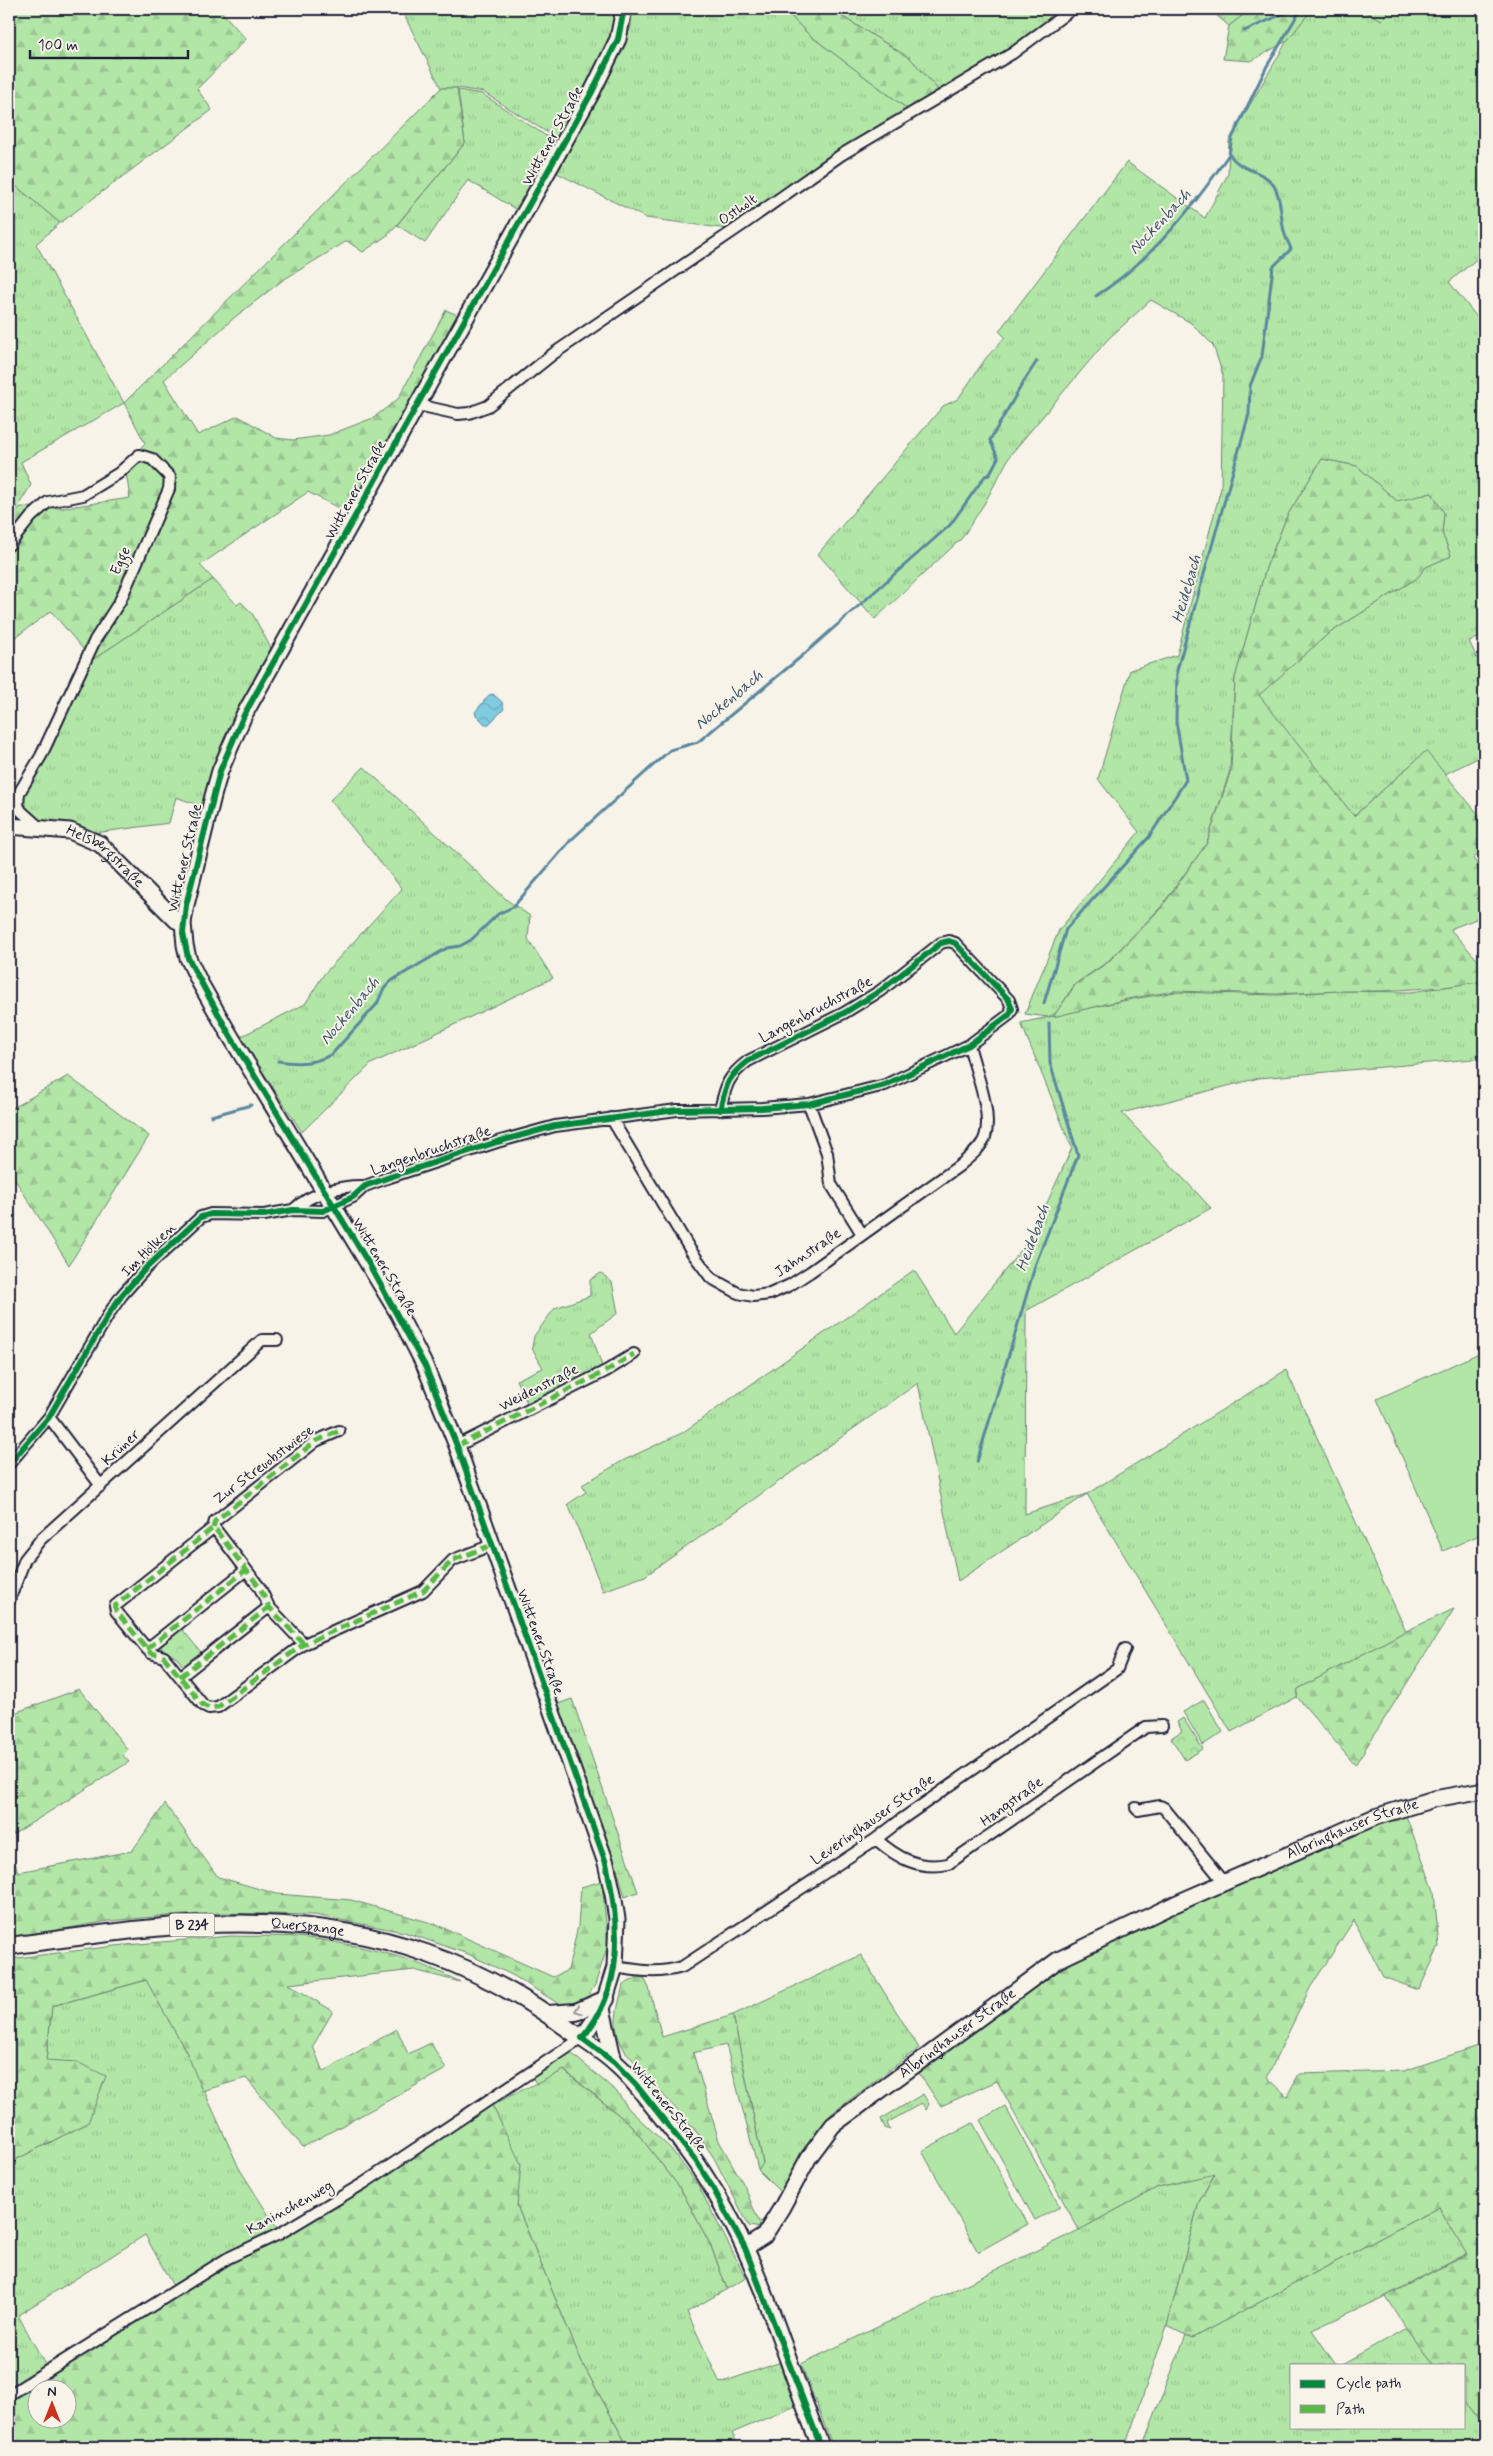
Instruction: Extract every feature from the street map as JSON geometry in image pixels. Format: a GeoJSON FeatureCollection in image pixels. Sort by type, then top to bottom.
{"type":"FeatureCollection","features":[{"type":"Feature","properties":{"kind":"main road","name":"Wittener Straße"},"geometry":{"type":"LineString","coordinates":[[624,9],[618,39],[592,92],[244,715],[218,778],[183,923],[188,958],[200,983],[413,1341],[429,1375],[606,1863],[617,1919],[615,1967],[604,2004],[582,2038],[614,2062],[638,2086],[696,2161],[745,2248],[821,2447]]}},
{"type":"Feature","properties":{"kind":"main road","name":"Helsbergstraße"},"geometry":{"type":"LineString","coordinates":[[9,826],[70,832],[100,844],[176,920],[183,923]]}},
{"type":"Feature","properties":{"kind":"main road","name":"Albringhauser Straße"},"geometry":{"type":"LineString","coordinates":[[745,2248],[764,2236],[809,2157],[833,2125],[1058,1960],[1224,1882],[1375,1817],[1434,1799],[1484,1790]]}},
{"type":"Feature","properties":{"kind":"main road","name":"Querspange"},"geometry":{"type":"LineString","coordinates":[[9,1946],[150,1928],[214,1924],[301,1926],[361,1934],[398,1943],[467,1968],[548,2014],[582,2038]]}},
{"type":"Feature","properties":{"kind":"main road"},"geometry":{"type":"LineString","coordinates":[[548,2014],[576,2012],[604,2004],[614,2062]]}},
{"type":"Feature","properties":{"kind":"street","name":"Ostholt"},"geometry":{"type":"LineString","coordinates":[[418,406],[458,414],[469,413],[488,406],[553,354],[841,155],[1013,53],[1072,9]]}},
{"type":"Feature","properties":{"kind":"street","name":"Egge"},"geometry":{"type":"LineString","coordinates":[[9,545],[31,517],[48,502],[83,494],[119,473],[139,455],[152,458],[170,477],[170,490],[120,601],[95,640],[41,756],[19,793],[18,805],[21,811],[27,819],[41,829]]}},
{"type":"Feature","properties":{"kind":"street","name":"Langenbruchstraße"},"geometry":{"type":"LineString","coordinates":[[325,1192],[349,1185],[365,1186],[497,1142],[555,1126],[677,1110],[720,1110],[809,1104],[884,1085],[969,1045],[1009,1015],[1012,1009],[1009,1000],[955,943],[949,941],[941,943],[880,991],[748,1061],[727,1080],[720,1110]]}},
{"type":"Feature","properties":{"kind":"street","name":"Jahnstraße"},"geometry":{"type":"LineString","coordinates":[[611,1118],[710,1278],[738,1293],[753,1296],[770,1294],[790,1286],[959,1166],[976,1150],[984,1139],[988,1122],[969,1045]]}},
{"type":"Feature","properties":{"kind":"street"},"geometry":{"type":"LineString","coordinates":[[809,1104],[827,1153],[831,1184],[862,1234]]}},
{"type":"Feature","properties":{"kind":"street","name":"Langenbruchstraße"},"geometry":{"type":"LineString","coordinates":[[334,1208],[354,1197],[365,1186]]}},
{"type":"Feature","properties":{"kind":"street","name":"Im Hölken"},"geometry":{"type":"LineString","coordinates":[[293,1210],[303,1200],[325,1192]]}},
{"type":"Feature","properties":{"kind":"street","name":"Im Hölken"},"geometry":{"type":"LineString","coordinates":[[9,1464],[49,1417],[110,1312],[122,1295],[146,1268],[195,1222],[211,1214],[264,1215],[293,1210],[309,1212],[334,1208]]}},
{"type":"Feature","properties":{"kind":"street","name":"Krüner"},"geometry":{"type":"LineString","coordinates":[[9,1601],[25,1559],[41,1539],[262,1340],[277,1340]]}},
{"type":"Feature","properties":{"kind":"street","name":"Weidenstraße"},"geometry":{"type":"LineString","coordinates":[[456,1446],[606,1371],[634,1354]]}},
{"type":"Feature","properties":{"kind":"street"},"geometry":{"type":"LineString","coordinates":[[49,1417],[102,1486]]}},
{"type":"Feature","properties":{"kind":"street","name":"Zur Streuobstwiese"},"geometry":{"type":"LineString","coordinates":[[339,1431],[316,1441],[215,1521],[213,1528],[115,1606],[116,1611],[146,1649],[151,1653],[164,1657],[203,1705],[209,1708],[218,1708],[304,1644],[423,1590],[454,1560],[492,1545]]}},
{"type":"Feature","properties":{"kind":"street","name":"Zur Streuobstwiese"},"geometry":{"type":"LineString","coordinates":[[213,1528],[260,1588],[270,1607],[304,1644]]}},
{"type":"Feature","properties":{"kind":"street"},"geometry":{"type":"LineString","coordinates":[[146,1649],[246,1570]]}},
{"type":"Feature","properties":{"kind":"street"},"geometry":{"type":"LineString","coordinates":[[180,1677],[270,1607]]}},
{"type":"Feature","properties":{"kind":"street","name":"Leveringhauser Straße"},"geometry":{"type":"LineString","coordinates":[[615,1967],[651,1972],[665,1972],[682,1967],[876,1839],[902,1818],[1117,1669],[1125,1649]]}},
{"type":"Feature","properties":{"kind":"street","name":"Hangstraße"},"geometry":{"type":"LineString","coordinates":[[876,1839],[890,1852],[905,1861],[935,1867],[948,1864],[1146,1727],[1162,1726]]}},
{"type":"Feature","properties":{"kind":"street"},"geometry":{"type":"LineString","coordinates":[[1136,1808],[1138,1810],[1160,1806],[1164,1808],[1224,1882]]}},
{"type":"Feature","properties":{"kind":"street","name":"Kaninchenweg"},"geometry":{"type":"LineString","coordinates":[[9,2395],[228,2258],[279,2234],[364,2184],[582,2038]]}},
{"type":"Feature","properties":{"kind":"green space"},"geometry":{"type":"Polygon","coordinates":[[[9,9],[139,9],[146,15],[155,15],[166,9],[219,9],[246,39],[197,89],[212,110],[60,223],[9,180],[9,9]]]}},
{"type":"Feature","properties":{"kind":"green space"},"geometry":{"type":"Polygon","coordinates":[[[401,9],[618,9],[617,24],[604,54],[559,140],[483,92],[457,88],[441,88],[401,9]]]}},
{"type":"Feature","properties":{"kind":"green space"},"geometry":{"type":"Polygon","coordinates":[[[631,9],[784,9],[808,34],[909,110],[728,229],[646,218],[557,173],[605,85],[631,27],[631,9]]]}},
{"type":"Feature","properties":{"kind":"green space"},"geometry":{"type":"Polygon","coordinates":[[[784,9],[830,9],[911,59],[940,92],[909,110],[808,34],[784,9]]]}},
{"type":"Feature","properties":{"kind":"green space"},"geometry":{"type":"Polygon","coordinates":[[[830,9],[1069,9],[1013,50],[940,92],[911,59],[830,9]]]}},
{"type":"Feature","properties":{"kind":"green space"},"geometry":{"type":"Polygon","coordinates":[[[1209,9],[1251,9],[1229,26],[1209,9]]]}},
{"type":"Feature","properties":{"kind":"green space"},"geometry":{"type":"Polygon","coordinates":[[[1251,9],[1312,9],[1287,41],[1251,61],[1223,59],[1229,26],[1251,9]]]}},
{"type":"Feature","properties":{"kind":"green space"},"geometry":{"type":"Polygon","coordinates":[[[1312,9],[1360,9],[1382,20],[1391,9],[1484,9],[1484,253],[1449,282],[1480,321],[1484,322],[1484,636],[1469,641],[1484,673],[1484,755],[1445,774],[1425,752],[1354,816],[1258,695],[1328,634],[1417,578],[1426,567],[1451,556],[1442,533],[1444,513],[1397,501],[1357,466],[1322,459],[1287,516],[1266,568],[1235,678],[1230,770],[1207,843],[1160,908],[1107,962],[1075,984],[1056,1013],[1048,1017],[1025,1014],[1059,930],[1139,832],[1098,779],[1130,670],[1177,655],[1221,488],[1223,375],[1213,345],[1191,323],[1151,300],[1108,339],[1011,454],[984,504],[962,538],[875,619],[818,554],[943,406],[958,399],[986,358],[1005,337],[999,331],[1127,162],[1205,218],[1228,174],[1229,141],[1287,41],[1312,9]]]}},
{"type":"Feature","properties":{"kind":"green space"},"geometry":{"type":"Polygon","coordinates":[[[1360,9],[1391,9],[1382,20],[1360,9]]]}},
{"type":"Feature","properties":{"kind":"green space"},"geometry":{"type":"Polygon","coordinates":[[[441,88],[457,88],[465,143],[389,234],[363,252],[347,241],[283,280],[235,317],[164,380],[198,435],[238,416],[276,438],[293,440],[329,435],[373,418],[398,399],[446,310],[460,316],[348,513],[308,492],[200,565],[213,579],[92,660],[51,611],[9,642],[9,525],[20,507],[62,508],[130,498],[125,466],[145,443],[124,403],[441,88]]]}},
{"type":"Feature","properties":{"kind":"green space"},"geometry":{"type":"Polygon","coordinates":[[[458,90],[482,94],[557,143],[520,212],[468,180],[425,243],[397,225],[465,143],[458,90]]]}},
{"type":"Feature","properties":{"kind":"green space"},"geometry":{"type":"Polygon","coordinates":[[[9,180],[60,223],[36,244],[124,403],[21,462],[31,485],[9,521],[9,180]]]}},
{"type":"Feature","properties":{"kind":"green space"},"geometry":{"type":"Polygon","coordinates":[[[1322,459],[1357,466],[1397,501],[1432,493],[1444,513],[1442,533],[1451,556],[1426,567],[1417,578],[1328,634],[1259,695],[1354,816],[1426,751],[1484,821],[1484,850],[1473,858],[1484,875],[1484,916],[1450,929],[1484,967],[1484,981],[1444,987],[1381,991],[1276,994],[1175,991],[1127,999],[1053,1017],[1076,984],[1107,963],[1161,908],[1207,843],[1231,770],[1235,678],[1266,568],[1287,516],[1322,459]]]}},
{"type":"Feature","properties":{"kind":"green space"},"geometry":{"type":"Polygon","coordinates":[[[213,579],[237,605],[241,602],[252,613],[273,652],[204,807],[176,797],[169,823],[87,834],[40,825],[22,808],[22,795],[81,685],[92,660],[213,579]]]}},
{"type":"Feature","properties":{"kind":"green space"},"geometry":{"type":"Polygon","coordinates":[[[364,767],[507,900],[530,916],[528,939],[553,978],[371,1064],[302,1132],[240,1037],[305,1004],[324,974],[402,889],[330,800],[364,767]]]}},
{"type":"Feature","properties":{"kind":"green space"},"geometry":{"type":"Polygon","coordinates":[[[1484,981],[1484,1058],[1259,1078],[1122,1113],[1211,1208],[1026,1311],[1025,1514],[1087,1494],[958,1581],[918,1383],[645,1576],[603,1591],[568,1504],[586,1492],[582,1485],[624,1460],[682,1433],[914,1270],[954,1333],[1031,1238],[1072,1148],[1021,1023],[1127,1000],[1175,992],[1276,995],[1339,991],[1411,992],[1484,981]]]}},
{"type":"Feature","properties":{"kind":"green space"},"geometry":{"type":"Polygon","coordinates":[[[68,1076],[149,1136],[69,1265],[9,1170],[9,1110],[68,1076]]]}},
{"type":"Feature","properties":{"kind":"green space"},"geometry":{"type":"Polygon","coordinates":[[[601,1273],[612,1282],[618,1313],[591,1333],[602,1366],[528,1405],[516,1380],[543,1368],[532,1348],[534,1336],[555,1308],[590,1296],[590,1280],[601,1273]]]}},
{"type":"Feature","properties":{"kind":"green space"},"geometry":{"type":"Polygon","coordinates":[[[1477,1354],[1484,1371],[1484,1533],[1443,1551],[1377,1399],[1477,1354]]]}},
{"type":"Feature","properties":{"kind":"green space"},"geometry":{"type":"Polygon","coordinates":[[[1286,1370],[1406,1631],[1298,1689],[1297,1697],[1231,1732],[1087,1494],[1286,1370]]]}},
{"type":"Feature","properties":{"kind":"green space"},"geometry":{"type":"Polygon","coordinates":[[[1454,1609],[1355,1765],[1297,1697],[1298,1689],[1406,1631],[1454,1609]]]}},
{"type":"Feature","properties":{"kind":"green space"},"geometry":{"type":"Polygon","coordinates":[[[181,1628],[201,1652],[184,1667],[178,1659],[161,1648],[160,1642],[181,1628]]]}},
{"type":"Feature","properties":{"kind":"green space"},"geometry":{"type":"Polygon","coordinates":[[[79,1689],[128,1750],[123,1755],[129,1762],[9,1837],[9,1715],[79,1689]]]}},
{"type":"Feature","properties":{"kind":"green space"},"geometry":{"type":"Polygon","coordinates":[[[572,1699],[638,1892],[625,1897],[616,1865],[558,1704],[572,1699]]]}},
{"type":"Feature","properties":{"kind":"green space"},"geometry":{"type":"Polygon","coordinates":[[[1204,1700],[1223,1732],[1203,1745],[1183,1712],[1204,1700]]]}},
{"type":"Feature","properties":{"kind":"green space"},"geometry":{"type":"Polygon","coordinates":[[[1183,1718],[1203,1749],[1185,1760],[1171,1738],[1182,1731],[1177,1722],[1183,1718]]]}},
{"type":"Feature","properties":{"kind":"green space"},"geometry":{"type":"Polygon","coordinates":[[[165,1804],[218,1877],[277,1894],[351,1900],[435,1924],[553,1977],[568,1970],[578,1926],[581,1887],[602,1881],[608,1945],[595,1985],[583,2003],[573,2006],[559,2004],[514,1976],[468,1954],[404,1932],[314,1915],[218,1913],[166,1916],[108,1921],[9,1939],[9,1844],[18,1872],[132,1851],[165,1804]]]}},
{"type":"Feature","properties":{"kind":"green space"},"geometry":{"type":"Polygon","coordinates":[[[1405,1813],[1434,1891],[1439,1947],[1419,1990],[1383,1977],[1354,1920],[1310,1988],[1267,2077],[1287,2096],[1299,2074],[1404,2071],[1484,2044],[1484,2428],[1466,2405],[1466,2364],[1434,2364],[1406,2328],[1386,2296],[1467,2254],[1439,2207],[1192,2338],[1167,2326],[1199,2202],[1215,2174],[1158,2187],[1079,2230],[997,2081],[941,2106],[916,2069],[1053,1970],[1190,1903],[1405,1813]]]}},
{"type":"Feature","properties":{"kind":"green space"},"geometry":{"type":"Polygon","coordinates":[[[231,1936],[298,1937],[347,1944],[405,1959],[460,1982],[414,1970],[288,1984],[333,2011],[313,2046],[323,2072],[397,2029],[408,2054],[431,2043],[446,2069],[303,2147],[246,2078],[202,2091],[188,2055],[146,1980],[52,2006],[46,2060],[77,2062],[106,2076],[88,2123],[9,2163],[9,1959],[115,1946],[231,1936]]]}},
{"type":"Feature","properties":{"kind":"green space"},"geometry":{"type":"Polygon","coordinates":[[[861,1955],[919,2048],[831,2114],[806,2150],[782,2194],[758,2170],[763,2163],[733,2015],[861,1955]]]}},
{"type":"Feature","properties":{"kind":"green space"},"geometry":{"type":"Polygon","coordinates":[[[638,1977],[644,1978],[649,1988],[662,2037],[733,2015],[763,2164],[758,2169],[726,2045],[693,2053],[719,2141],[744,2185],[759,2222],[766,2220],[761,2228],[749,2226],[714,2158],[698,2134],[625,2051],[620,2042],[616,2019],[623,1985],[638,1977]]]}},
{"type":"Feature","properties":{"kind":"green space"},"geometry":{"type":"Polygon","coordinates":[[[147,1980],[188,2055],[239,2168],[278,2230],[226,2255],[173,2286],[145,2235],[18,2315],[47,2368],[28,2378],[28,2380],[9,2392],[9,2163],[88,2123],[77,2062],[46,2061],[52,2006],[147,1980]]]}},
{"type":"Feature","properties":{"kind":"green space"},"geometry":{"type":"Polygon","coordinates":[[[571,2053],[617,2092],[629,2109],[671,2149],[698,2185],[746,2278],[727,2289],[711,2246],[681,2189],[631,2125],[564,2070],[537,2084],[532,2078],[571,2053]]]}},
{"type":"Feature","properties":{"kind":"green space"},"geometry":{"type":"Polygon","coordinates":[[[563,2070],[631,2125],[681,2189],[711,2246],[727,2289],[687,2312],[720,2383],[781,2362],[798,2405],[732,2433],[739,2447],[628,2447],[582,2363],[517,2206],[520,2164],[492,2105],[563,2070]]]}},
{"type":"Feature","properties":{"kind":"green space"},"geometry":{"type":"Polygon","coordinates":[[[923,2094],[929,2104],[926,2110],[922,2103],[887,2123],[890,2130],[885,2128],[881,2119],[923,2094]]]}},
{"type":"Feature","properties":{"kind":"green space"},"geometry":{"type":"Polygon","coordinates":[[[492,2105],[521,2164],[517,2206],[582,2363],[628,2447],[9,2447],[9,2402],[28,2389],[28,2428],[78,2428],[78,2378],[45,2378],[232,2260],[282,2237],[492,2105]]]}},
{"type":"Feature","properties":{"kind":"green space"},"geometry":{"type":"Polygon","coordinates":[[[1005,2106],[1060,2207],[1035,2220],[980,2120],[1005,2106]]]}},
{"type":"Feature","properties":{"kind":"green space"},"geometry":{"type":"Polygon","coordinates":[[[973,2123],[1028,2224],[978,2252],[922,2151],[973,2123]]]}},
{"type":"Feature","properties":{"kind":"green space"},"geometry":{"type":"Polygon","coordinates":[[[1215,2173],[1199,2202],[1167,2326],[1125,2447],[833,2447],[801,2364],[1079,2230],[1158,2187],[1215,2173]]]}},
{"type":"Feature","properties":{"kind":"green space"},"geometry":{"type":"Polygon","coordinates":[[[1439,2207],[1467,2253],[1386,2296],[1312,2330],[1335,2364],[1290,2364],[1290,2428],[1466,2428],[1466,2405],[1484,2428],[1484,2447],[1142,2447],[1186,2335],[1192,2338],[1439,2207]]]}},
{"type":"Feature","properties":{"kind":"green space"},"geometry":{"type":"Polygon","coordinates":[[[1406,2328],[1434,2364],[1342,2364],[1406,2328]]]}},
{"type":"Feature","properties":{"kind":"water"},"geometry":{"type":"Polygon","coordinates":[[[493,694],[502,702],[504,709],[489,724],[485,724],[475,712],[489,695],[493,694]]]}},
{"type":"Feature","properties":{"kind":"waterway","name":"Nockenbach"},"geometry":{"type":"LineString","coordinates":[[1244,31],[1294,9]]}},
{"type":"Feature","properties":{"kind":"waterway","name":"Heidebach"},"geometry":{"type":"LineString","coordinates":[[1044,1003],[1066,929],[1149,837],[1186,780],[1176,721],[1177,670],[1249,414],[1250,386],[1262,356],[1273,267],[1291,249],[1285,233],[1278,196],[1273,184],[1263,175],[1238,164],[1229,154],[1232,138],[1267,66],[1301,9]]}},
{"type":"Feature","properties":{"kind":"waterway","name":"Nockenbach"},"geometry":{"type":"LineString","coordinates":[[1096,296],[1135,266],[1170,232],[1201,194],[1229,154]]}},
{"type":"Feature","properties":{"kind":"waterway","name":"Nockenbach"},"geometry":{"type":"LineString","coordinates":[[278,1061],[306,1062],[319,1060],[332,1054],[377,1004],[383,990],[391,981],[447,948],[460,946],[471,940],[498,914],[513,907],[571,840],[670,750],[698,742],[802,656],[950,525],[985,476],[989,475],[998,458],[990,440],[1037,361]]}},
{"type":"Feature","properties":{"kind":"waterway","name":"Heidebach"},"geometry":{"type":"LineString","coordinates":[[977,1462],[1036,1263],[1078,1155],[1050,1063],[1049,1023]]}},
{"type":"Feature","properties":{"kind":"waterway","name":"Nockenbach"},"geometry":{"type":"LineString","coordinates":[[211,1116],[251,1105]]}},
{"type":"Feature","properties":{"kind":"marked path"},"geometry":{"type":"LineString","coordinates":[[457,1446],[606,1371],[634,1354]]}},
{"type":"Feature","properties":{"kind":"marked path"},"geometry":{"type":"LineString","coordinates":[[213,1528],[215,1521],[316,1441],[339,1431]]}},
{"type":"Feature","properties":{"kind":"marked path"},"geometry":{"type":"LineString","coordinates":[[304,1644],[269,1607],[260,1588],[213,1528],[115,1606],[116,1611],[147,1649],[151,1653],[164,1657],[203,1705],[209,1708],[218,1707],[304,1644],[423,1591],[453,1560],[492,1545]]}},
{"type":"Feature","properties":{"kind":"marked path"},"geometry":{"type":"LineString","coordinates":[[147,1649],[246,1570]]}},
{"type":"Feature","properties":{"kind":"marked path"},"geometry":{"type":"LineString","coordinates":[[180,1677],[269,1607]]}},
{"type":"Feature","properties":{"kind":"cycle path"},"geometry":{"type":"LineString","coordinates":[[624,9],[618,39],[592,92],[244,715],[220,771],[186,905],[183,933],[188,958],[228,1032],[369,1264],[425,1366],[457,1446],[606,1863],[611,1886],[616,1932],[612,1977],[606,1998],[596,2019],[582,2038],[614,2062],[637,2086],[696,2161],[713,2188],[745,2248],[821,2447]]}},
{"type":"Feature","properties":{"kind":"cycle path"},"geometry":{"type":"LineString","coordinates":[[9,1464],[49,1417],[110,1312],[122,1295],[146,1268],[201,1217],[211,1214],[264,1215],[293,1210],[323,1211],[353,1197],[365,1186],[497,1142],[555,1126],[677,1110],[762,1108],[809,1104],[885,1085],[969,1045],[1009,1015],[1012,1009],[1009,1000],[955,943],[949,941],[941,943],[880,991],[844,1013],[748,1061],[728,1082],[724,1094],[722,1101],[720,1110]]}}]}
